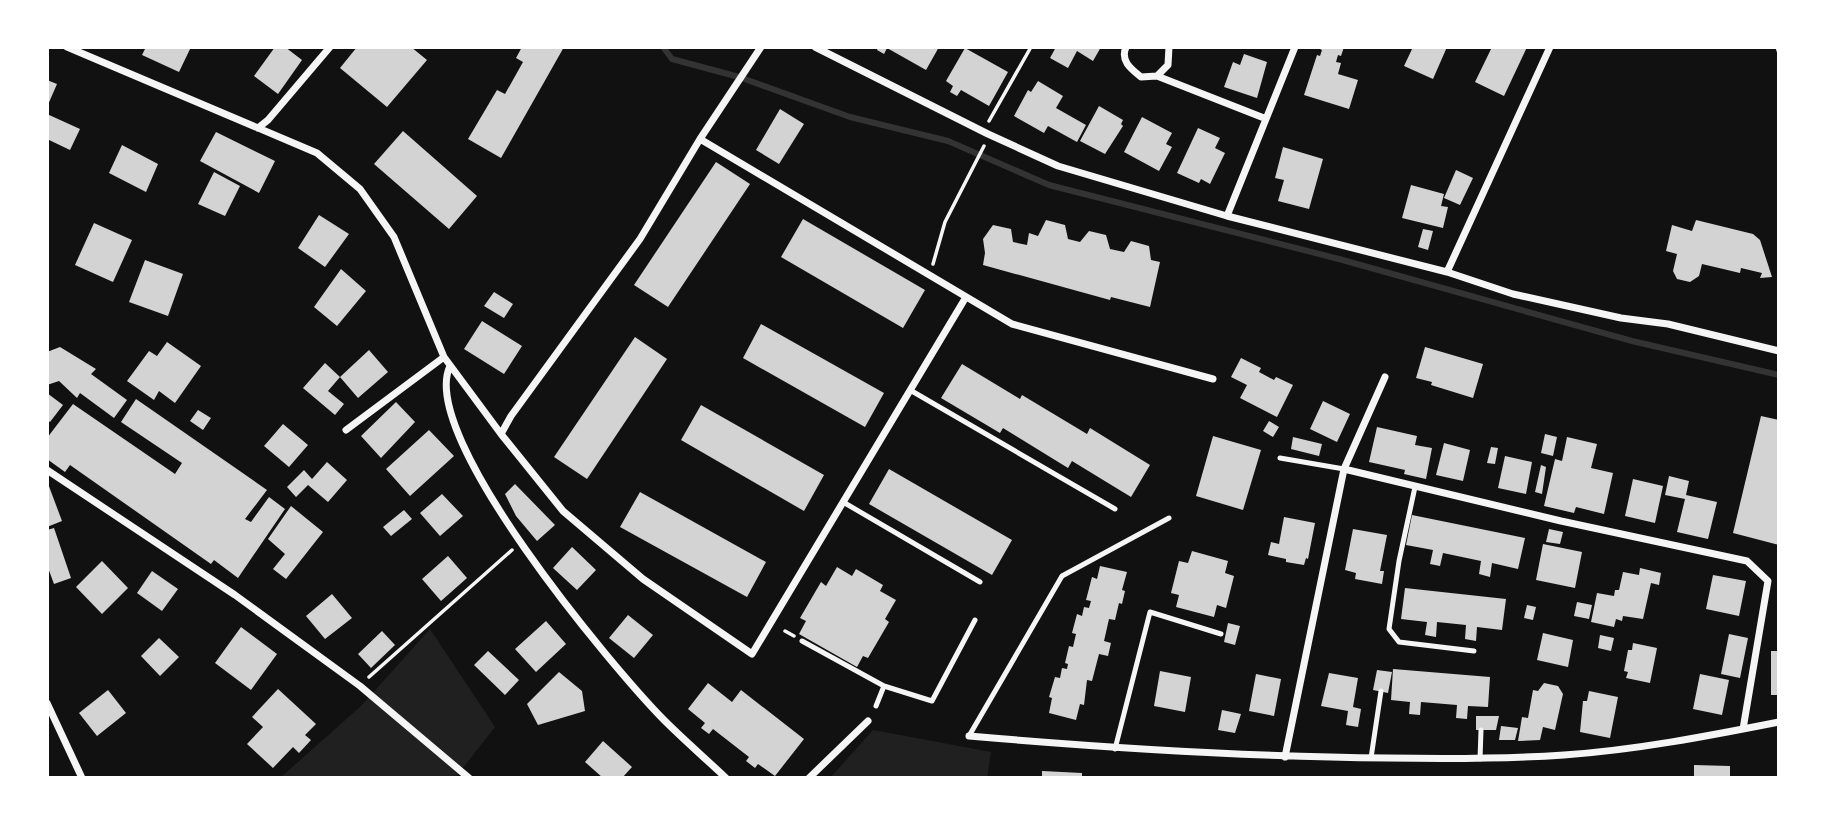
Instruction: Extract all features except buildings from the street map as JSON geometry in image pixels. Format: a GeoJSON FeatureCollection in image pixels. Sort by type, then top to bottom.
{"type":"FeatureCollection","features":[{"type":"Feature","properties":{"kind":"street"},"geometry":{"type":"LineString","coordinates":[[67,47],[317,153],[360,189],[394,237],[444,357],[563,511],[643,579],[752,654],[966,297]]}},
{"type":"Feature","properties":{"kind":"street"},"geometry":{"type":"LineString","coordinates":[[258,128],[330,47]]}},
{"type":"Feature","properties":{"kind":"street"},"geometry":{"type":"LineString","coordinates":[[501,434],[511,416],[640,239],[700,139],[761,47]]}},
{"type":"Feature","properties":{"kind":"street"},"geometry":{"type":"LineString","coordinates":[[815,47],[983,132],[1058,166],[1227,216],[1447,272],[1513,294],[1620,318],[1668,324],[1779,351]]}},
{"type":"Feature","properties":{"kind":"street"},"geometry":{"type":"LineString","coordinates":[[1126,47],[1124,52],[1127,66],[1141,77],[1157,76],[1264,118]]}},
{"type":"Feature","properties":{"kind":"street"},"geometry":{"type":"LineString","coordinates":[[1157,76],[1168,65],[1170,47]]}},
{"type":"Feature","properties":{"kind":"street"},"geometry":{"type":"LineString","coordinates":[[1227,216],[1264,118],[1295,47]]}},
{"type":"Feature","properties":{"kind":"street"},"geometry":{"type":"LineString","coordinates":[[1447,272],[1550,47]]}},
{"type":"Feature","properties":{"kind":"street"},"geometry":{"type":"LineString","coordinates":[[700,139],[1012,324],[1213,379]]}},
{"type":"Feature","properties":{"kind":"street"},"geometry":{"type":"LineString","coordinates":[[346,430],[444,357]]}},
{"type":"Feature","properties":{"kind":"street"},"geometry":{"type":"LineString","coordinates":[[450,366],[445,377],[451,411],[470,459],[520,543],[576,619],[664,719],[726,778]]}},
{"type":"Feature","properties":{"kind":"street"},"geometry":{"type":"LineString","coordinates":[[1285,757],[1344,469],[1385,377]]}},
{"type":"Feature","properties":{"kind":"street"},"geometry":{"type":"LineString","coordinates":[[1344,469],[1747,561],[1768,581],[1743,729]]}},
{"type":"Feature","properties":{"kind":"street"},"geometry":{"type":"LineString","coordinates":[[47,470],[235,595],[360,686],[469,778]]}},
{"type":"Feature","properties":{"kind":"street"},"geometry":{"type":"LineString","coordinates":[[47,703],[82,778]]}},
{"type":"Feature","properties":{"kind":"street"},"geometry":{"type":"LineString","coordinates":[[809,778],[869,721]]}},
{"type":"Feature","properties":{"kind":"street"},"geometry":{"type":"LineString","coordinates":[[969,736],[1115,748],[1285,757],[1480,759],[1564,755],[1658,745],[1779,722]]}},
{"type":"Feature","properties":{"kind":"lane"},"geometry":{"type":"LineString","coordinates":[[911,390],[1115,509]]}},
{"type":"Feature","properties":{"kind":"lane"},"geometry":{"type":"LineString","coordinates":[[1280,458],[1344,469]]}},
{"type":"Feature","properties":{"kind":"lane"},"geometry":{"type":"LineString","coordinates":[[1415,487],[1399,561],[1389,629],[1399,642],[1474,651]]}},
{"type":"Feature","properties":{"kind":"lane"},"geometry":{"type":"LineString","coordinates":[[843,502],[980,582]]}},
{"type":"Feature","properties":{"kind":"lane"},"geometry":{"type":"LineString","coordinates":[[969,736],[1062,576],[1169,518]]}},
{"type":"Feature","properties":{"kind":"lane"},"geometry":{"type":"LineString","coordinates":[[1115,748],[1150,612],[1221,634]]}},
{"type":"Feature","properties":{"kind":"lane"},"geometry":{"type":"LineString","coordinates":[[802,641],[884,687],[932,701],[975,620]]}},
{"type":"Feature","properties":{"kind":"lane"},"geometry":{"type":"LineString","coordinates":[[876,706],[884,687]]}},
{"type":"Feature","properties":{"kind":"lane"},"geometry":{"type":"LineString","coordinates":[[1371,758],[1381,691]]}},
{"type":"Feature","properties":{"kind":"lane"},"geometry":{"type":"LineString","coordinates":[[1480,759],[1481,730]]}},
{"type":"Feature","properties":{"kind":"path"},"geometry":{"type":"LineString","coordinates":[[983,132],[1031,47]]}},
{"type":"Feature","properties":{"kind":"path"},"geometry":{"type":"LineString","coordinates":[[1777,47],[1779,53]]}},
{"type":"Feature","properties":{"kind":"path"},"geometry":{"type":"LineString","coordinates":[[929,275],[945,222],[983,149]]}},
{"type":"Feature","properties":{"kind":"path"},"geometry":{"type":"LineString","coordinates":[[360,686],[520,543]]}},
{"type":"Feature","properties":{"kind":"shaded area"},"geometry":{"type":"Polygon","coordinates":[[[430,629],[495,727],[455,778],[280,778],[361,706],[430,629]]]}},
{"type":"Feature","properties":{"kind":"shaded area"},"geometry":{"type":"Polygon","coordinates":[[[873,730],[991,752],[987,778],[830,778],[873,730]]]}},
{"type":"Feature","properties":{"kind":"waterway"},"geometry":{"type":"LineString","coordinates":[[663,47],[672,59],[739,77],[850,117],[948,141],[1049,185],[1339,259],[1632,341],[1779,375]]}}]}
